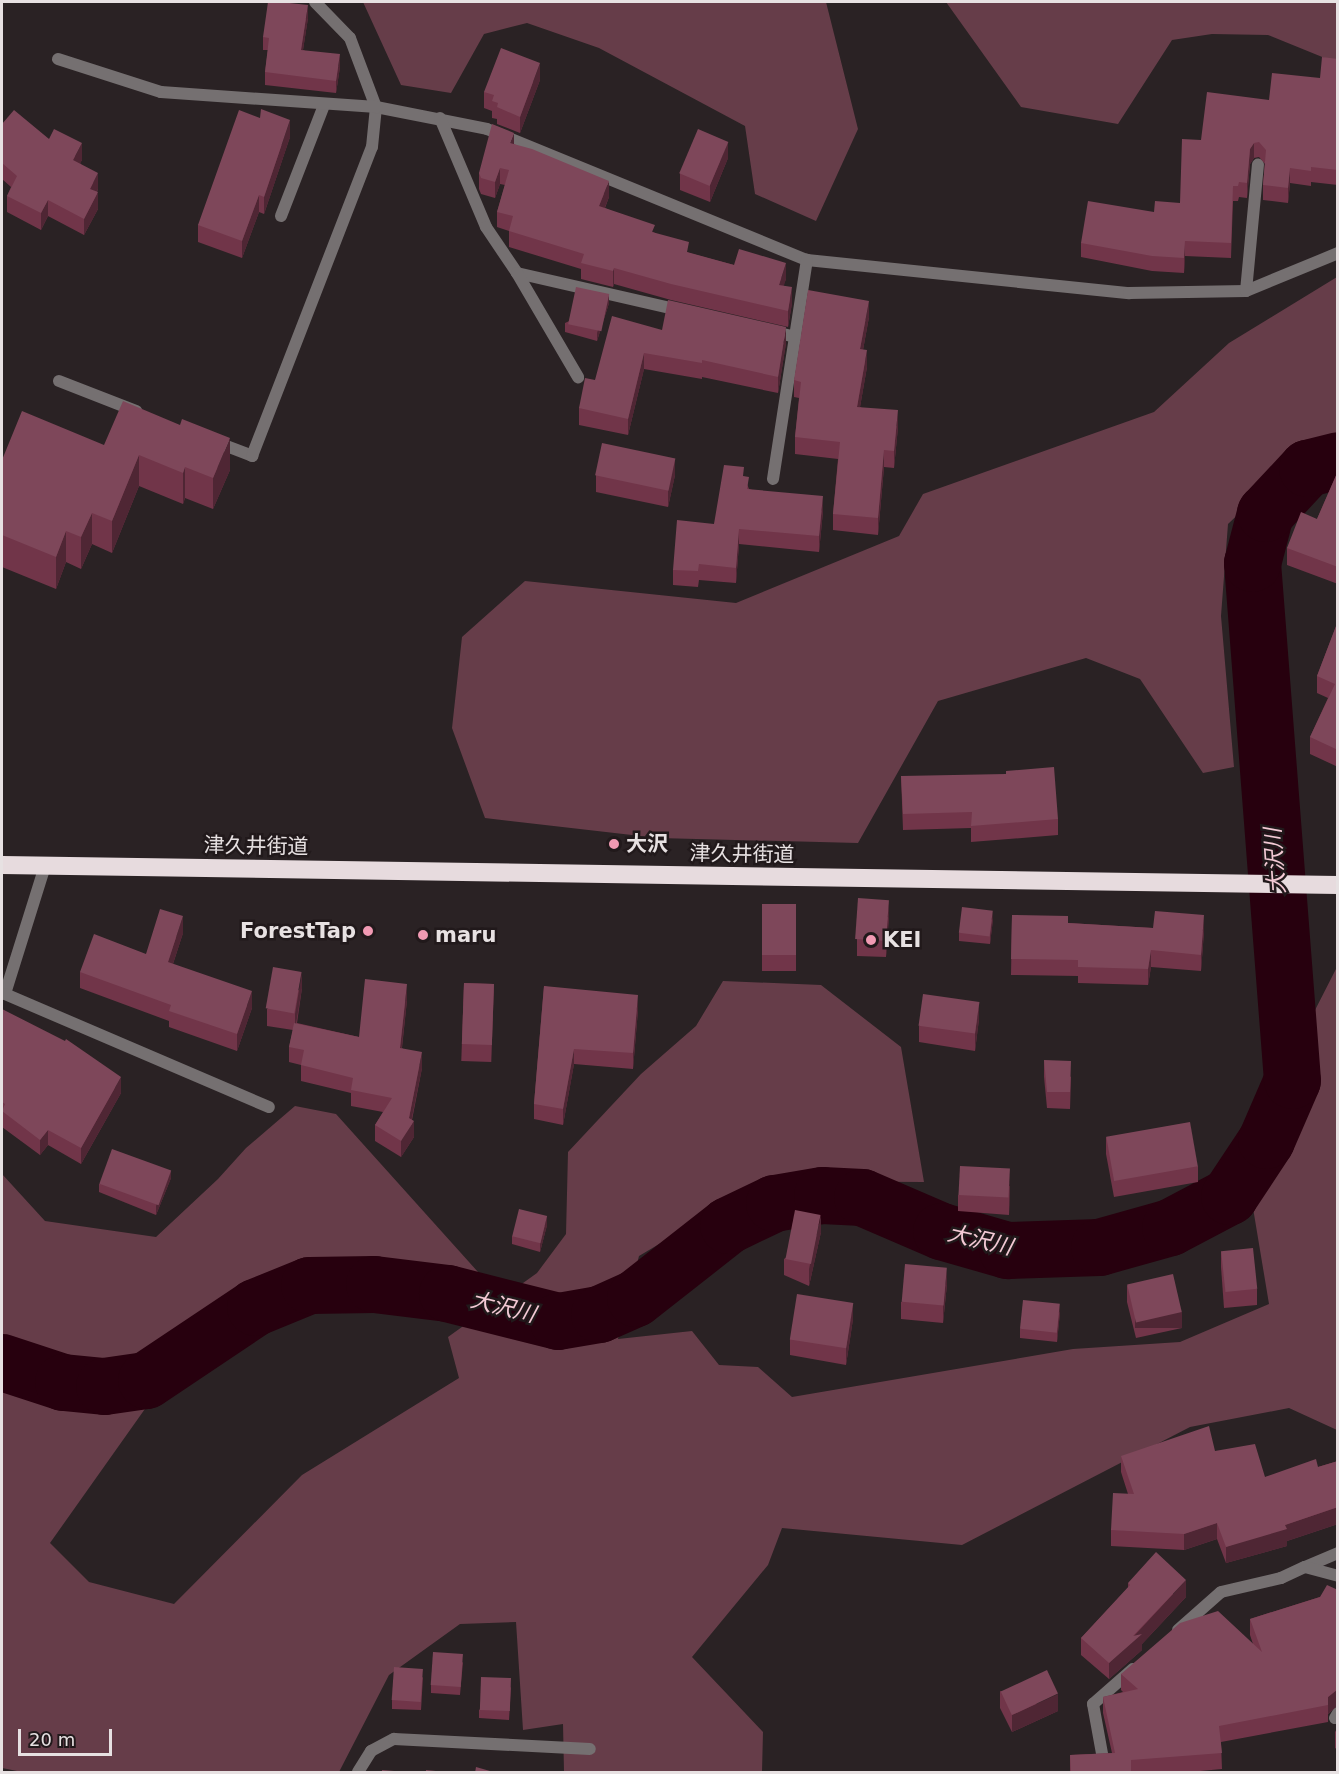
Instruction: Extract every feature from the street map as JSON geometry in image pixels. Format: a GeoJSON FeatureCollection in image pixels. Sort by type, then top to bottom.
{"type":"FeatureCollection","features":[{"type":"Feature","properties":{"kind":"highway","name":"津久井街道"},"geometry":{"type":"LineString","coordinates":[[2,865],[1338,885]]}},
{"type":"Feature","properties":{"kind":"street"},"geometry":{"type":"LineString","coordinates":[[209,440],[252,456],[372,147],[376,107],[350,38],[315,2]]}},
{"type":"Feature","properties":{"kind":"street"},"geometry":{"type":"LineString","coordinates":[[58,59],[161,92],[376,107],[487,129],[530,144],[807,260],[1129,293],[1245,291],[1338,253]]}},
{"type":"Feature","properties":{"kind":"street"},"geometry":{"type":"LineString","coordinates":[[281,216],[324,105]]}},
{"type":"Feature","properties":{"kind":"street"},"geometry":{"type":"LineString","coordinates":[[440,118],[486,227],[517,273],[578,377]]}},
{"type":"Feature","properties":{"kind":"street"},"geometry":{"type":"LineString","coordinates":[[1245,291],[1258,165]]}},
{"type":"Feature","properties":{"kind":"street"},"geometry":{"type":"LineString","coordinates":[[773,479],[807,260]]}},
{"type":"Feature","properties":{"kind":"street"},"geometry":{"type":"LineString","coordinates":[[517,273],[691,313]]}},
{"type":"Feature","properties":{"kind":"street"},"geometry":{"type":"LineString","coordinates":[[760,329],[795,337]]}},
{"type":"Feature","properties":{"kind":"street"},"geometry":{"type":"LineString","coordinates":[[58,381],[144,414]]}},
{"type":"Feature","properties":{"kind":"street"},"geometry":{"type":"LineString","coordinates":[[45,866],[5,994],[269,1107]]}},
{"type":"Feature","properties":{"kind":"street"},"geometry":{"type":"LineString","coordinates":[[1170,1637],[1221,1592],[1281,1578],[1338,1554]]}},
{"type":"Feature","properties":{"kind":"street"},"geometry":{"type":"LineString","coordinates":[[1305,1567],[1338,1576]]}},
{"type":"Feature","properties":{"kind":"street"},"geometry":{"type":"LineString","coordinates":[[1103,1759],[1093,1704],[1144,1660]]}},
{"type":"Feature","properties":{"kind":"street"},"geometry":{"type":"LineString","coordinates":[[358,1773],[370,1751],[394,1739],[590,1749]]}},
{"type":"Feature","properties":{"kind":"shaded area"},"geometry":{"type":"Polygon","coordinates":[[[363,2],[826,2],[858,129],[816,221],[755,194],[745,126],[599,48],[527,23],[484,34],[451,93],[401,85],[363,2]]]}},
{"type":"Feature","properties":{"kind":"shaded area"},"geometry":{"type":"Polygon","coordinates":[[[946,2],[1337,2],[1337,63],[1268,35],[1212,34],[1172,40],[1118,124],[1021,107],[946,2]]]}},
{"type":"Feature","properties":{"kind":"shaded area"},"geometry":{"type":"Polygon","coordinates":[[[1337,277],[1337,452],[1294,461],[1228,524],[1221,616],[1234,767],[1203,773],[1140,679],[1086,658],[938,701],[858,843],[658,838],[485,818],[452,728],[462,637],[525,581],[736,603],[899,536],[923,494],[1154,412],[1229,343],[1337,277]]]}},
{"type":"Feature","properties":{"kind":"shaded area"},"geometry":{"type":"Polygon","coordinates":[[[1337,967],[1337,1430],[1289,1408],[1190,1427],[962,1545],[782,1528],[768,1565],[692,1657],[763,1732],[762,1772],[564,1772],[563,1724],[523,1730],[516,1622],[460,1624],[389,1675],[339,1772],[22,1772],[2,1768],[2,1174],[45,1221],[156,1237],[218,1179],[246,1148],[295,1106],[336,1114],[478,1272],[420,1315],[300,1273],[180,1339],[152,1399],[50,1543],[89,1582],[174,1604],[302,1475],[459,1378],[448,1337],[537,1273],[566,1234],[568,1152],[641,1074],[696,1026],[723,981],[821,985],[901,1047],[924,1182],[765,1181],[639,1256],[618,1339],[692,1331],[719,1365],[758,1367],[792,1397],[1073,1349],[1180,1342],[1269,1304],[1249,1184],[1312,1016],[1337,967]]]}},
{"type":"Feature","properties":{"kind":"building"},"geometry":{"type":"Polygon","coordinates":[[[268,2],[308,5],[301,50],[340,54],[336,81],[265,72],[269,38],[263,37],[268,2]]]}},
{"type":"Feature","properties":{"kind":"building"},"geometry":{"type":"Polygon","coordinates":[[[501,48],[540,63],[520,117],[497,107],[498,103],[492,101],[494,95],[484,92],[501,48]]]}},
{"type":"Feature","properties":{"kind":"building"},"geometry":{"type":"Polygon","coordinates":[[[1322,57],[1338,59],[1338,170],[1311,167],[1311,171],[1290,168],[1288,188],[1263,185],[1266,150],[1259,142],[1254,143],[1250,149],[1247,183],[1239,182],[1238,186],[1233,186],[1231,243],[1185,241],[1184,258],[1152,256],[1081,243],[1088,201],[1154,212],[1155,201],[1180,203],[1182,139],[1201,140],[1207,92],[1269,100],[1272,73],[1320,78],[1322,57]]]}},
{"type":"Feature","properties":{"kind":"building"},"geometry":{"type":"Polygon","coordinates":[[[261,109],[290,120],[264,197],[259,195],[242,241],[198,225],[239,110],[260,118],[261,109]]]}},
{"type":"Feature","properties":{"kind":"building"},"geometry":{"type":"Polygon","coordinates":[[[14,110],[49,139],[54,129],[82,143],[73,160],[98,173],[90,189],[98,192],[84,219],[48,200],[41,213],[7,196],[17,176],[2,163],[2,124],[14,110]]]}},
{"type":"Feature","properties":{"kind":"building"},"geometry":{"type":"Polygon","coordinates":[[[492,124],[514,133],[510,143],[532,149],[609,181],[599,206],[655,225],[652,232],[689,242],[687,252],[734,265],[739,249],[786,263],[779,285],[792,287],[788,311],[671,284],[614,268],[613,271],[581,263],[584,254],[509,231],[513,216],[497,212],[509,170],[500,168],[495,182],[481,178],[479,173],[492,124]]]}},
{"type":"Feature","properties":{"kind":"building"},"geometry":{"type":"Polygon","coordinates":[[[698,129],[728,142],[710,186],[679,173],[698,129]]]}},
{"type":"Feature","properties":{"kind":"building"},"geometry":{"type":"Polygon","coordinates":[[[576,287],[609,294],[601,331],[568,324],[576,287]]]}},
{"type":"Feature","properties":{"kind":"building"},"geometry":{"type":"Polygon","coordinates":[[[808,290],[869,301],[860,349],[867,350],[857,407],[898,410],[894,451],[884,450],[878,518],[833,514],[840,442],[795,437],[801,382],[794,380],[808,290]]]}},
{"type":"Feature","properties":{"kind":"building"},"geometry":{"type":"Polygon","coordinates":[[[668,300],[786,327],[778,377],[702,360],[702,363],[644,353],[628,419],[579,408],[585,378],[595,380],[612,316],[662,330],[668,300]]]}},
{"type":"Feature","properties":{"kind":"building"},"geometry":{"type":"Polygon","coordinates":[[[123,401],[180,425],[182,419],[230,438],[213,478],[185,467],[183,473],[139,455],[112,521],[92,513],[81,537],[66,531],[56,557],[2,535],[2,460],[22,411],[104,445],[123,401]]]}},
{"type":"Feature","properties":{"kind":"building"},"geometry":{"type":"Polygon","coordinates":[[[602,443],[675,459],[668,491],[595,475],[602,443]]]}},
{"type":"Feature","properties":{"kind":"building"},"geometry":{"type":"Polygon","coordinates":[[[724,465],[744,467],[743,476],[749,477],[747,489],[823,496],[819,536],[739,529],[736,568],[699,564],[698,571],[673,570],[677,520],[714,524],[724,465]]]}},
{"type":"Feature","properties":{"kind":"building"},"geometry":{"type":"Polygon","coordinates":[[[1338,471],[1338,567],[1287,548],[1301,512],[1317,519],[1338,471]]]}},
{"type":"Feature","properties":{"kind":"building"},"geometry":{"type":"Polygon","coordinates":[[[1338,621],[1338,750],[1310,737],[1335,684],[1317,676],[1338,621]]]}},
{"type":"Feature","properties":{"kind":"building"},"geometry":{"type":"Polygon","coordinates":[[[1054,767],[1058,819],[971,826],[972,812],[903,814],[901,776],[1006,774],[1006,771],[1054,767]]]}},
{"type":"Feature","properties":{"kind":"building"},"geometry":{"type":"Polygon","coordinates":[[[858,898],[889,900],[886,941],[855,939],[858,898]]]}},
{"type":"Feature","properties":{"kind":"building"},"geometry":{"type":"Polygon","coordinates":[[[762,904],[796,904],[796,955],[762,955],[762,904]]]}},
{"type":"Feature","properties":{"kind":"building"},"geometry":{"type":"Polygon","coordinates":[[[962,907],[993,911],[990,937],[959,933],[962,907]]]}},
{"type":"Feature","properties":{"kind":"building"},"geometry":{"type":"Polygon","coordinates":[[[160,909],[183,916],[168,962],[252,991],[237,1034],[169,1011],[171,1005],[80,972],[94,934],[146,954],[160,909]]]}},
{"type":"Feature","properties":{"kind":"building"},"geometry":{"type":"Polygon","coordinates":[[[1155,911],[1204,915],[1201,955],[1151,950],[1148,969],[1078,967],[1078,960],[1011,959],[1012,915],[1068,916],[1068,923],[1153,928],[1155,911]]]}},
{"type":"Feature","properties":{"kind":"building"},"geometry":{"type":"Polygon","coordinates":[[[273,967],[302,972],[294,1013],[266,1008],[273,967]]]}},
{"type":"Feature","properties":{"kind":"building"},"geometry":{"type":"Polygon","coordinates":[[[365,979],[407,984],[400,1048],[422,1052],[409,1118],[414,1121],[401,1141],[375,1125],[392,1098],[351,1090],[353,1078],[301,1065],[304,1050],[289,1047],[294,1023],[359,1037],[365,979]]]}},
{"type":"Feature","properties":{"kind":"building"},"geometry":{"type":"Polygon","coordinates":[[[464,983],[494,984],[492,1045],[462,1044],[464,983]]]}},
{"type":"Feature","properties":{"kind":"building"},"geometry":{"type":"Polygon","coordinates":[[[544,986],[638,995],[633,1053],[574,1049],[563,1109],[534,1104],[544,986]]]}},
{"type":"Feature","properties":{"kind":"building"},"geometry":{"type":"Polygon","coordinates":[[[923,994],[979,1002],[975,1034],[919,1026],[923,994]]]}},
{"type":"Feature","properties":{"kind":"building"},"geometry":{"type":"Polygon","coordinates":[[[2,1009],[65,1041],[66,1039],[121,1077],[81,1148],[48,1130],[40,1140],[2,1111],[5,1104],[2,1102],[2,1009]]]}},
{"type":"Feature","properties":{"kind":"building"},"geometry":{"type":"Polygon","coordinates":[[[1044,1060],[1071,1061],[1070,1092],[1047,1092],[1044,1060]]]}},
{"type":"Feature","properties":{"kind":"building"},"geometry":{"type":"Polygon","coordinates":[[[1190,1122],[1198,1166],[1114,1181],[1106,1137],[1190,1122]]]}},
{"type":"Feature","properties":{"kind":"building"},"geometry":{"type":"Polygon","coordinates":[[[112,1149],[171,1171],[159,1205],[99,1184],[112,1149]]]}},
{"type":"Feature","properties":{"kind":"building"},"geometry":{"type":"Polygon","coordinates":[[[960,1166],[1010,1169],[1008,1198],[958,1195],[960,1166]]]}},
{"type":"Feature","properties":{"kind":"building"},"geometry":{"type":"Polygon","coordinates":[[[519,1209],[547,1216],[540,1243],[512,1236],[519,1209]]]}},
{"type":"Feature","properties":{"kind":"building"},"geometry":{"type":"Polygon","coordinates":[[[795,1210],[821,1215],[811,1264],[785,1259],[795,1210]]]}},
{"type":"Feature","properties":{"kind":"building"},"geometry":{"type":"Polygon","coordinates":[[[1253,1248],[1257,1289],[1225,1292],[1221,1251],[1253,1248]]]}},
{"type":"Feature","properties":{"kind":"building"},"geometry":{"type":"Polygon","coordinates":[[[905,1264],[947,1268],[944,1306],[902,1302],[905,1264]]]}},
{"type":"Feature","properties":{"kind":"building"},"geometry":{"type":"Polygon","coordinates":[[[1173,1274],[1182,1312],[1136,1323],[1127,1285],[1173,1274]]]}},
{"type":"Feature","properties":{"kind":"building"},"geometry":{"type":"Polygon","coordinates":[[[797,1294],[853,1303],[846,1348],[790,1339],[797,1294]]]}},
{"type":"Feature","properties":{"kind":"building"},"geometry":{"type":"Polygon","coordinates":[[[1023,1300],[1060,1304],[1057,1333],[1020,1329],[1023,1300]]]}},
{"type":"Feature","properties":{"kind":"building"},"geometry":{"type":"Polygon","coordinates":[[[1209,1426],[1215,1451],[1255,1444],[1265,1477],[1316,1459],[1318,1467],[1338,1461],[1338,1507],[1285,1525],[1287,1529],[1226,1547],[1217,1523],[1184,1534],[1111,1530],[1113,1493],[1134,1494],[1121,1456],[1209,1426]]]}},
{"type":"Feature","properties":{"kind":"building"},"geometry":{"type":"Polygon","coordinates":[[[1156,1552],[1186,1580],[1133,1636],[1142,1634],[1109,1663],[1081,1638],[1130,1585],[1128,1583],[1156,1552]]]}},
{"type":"Feature","properties":{"kind":"building"},"geometry":{"type":"Polygon","coordinates":[[[1327,1585],[1338,1590],[1338,1689],[1328,1697],[1328,1705],[1219,1726],[1222,1753],[1131,1760],[1131,1773],[1071,1773],[1070,1755],[1115,1753],[1103,1697],[1138,1689],[1121,1674],[1180,1623],[1218,1611],[1262,1652],[1250,1619],[1320,1597],[1327,1585]]]}},
{"type":"Feature","properties":{"kind":"building"},"geometry":{"type":"Polygon","coordinates":[[[433,1652],[463,1654],[461,1687],[431,1685],[433,1652]]]}},
{"type":"Feature","properties":{"kind":"building"},"geometry":{"type":"Polygon","coordinates":[[[394,1667],[423,1669],[421,1702],[392,1700],[394,1667]]]}},
{"type":"Feature","properties":{"kind":"building"},"geometry":{"type":"Polygon","coordinates":[[[1047,1670],[1058,1694],[1012,1715],[1001,1692],[1047,1670]]]}},
{"type":"Feature","properties":{"kind":"building"},"geometry":{"type":"Polygon","coordinates":[[[481,1677],[511,1678],[510,1711],[480,1710],[481,1677]]]}},
{"type":"Feature","properties":{"kind":"building"},"geometry":{"type":"Polygon","coordinates":[[[476,1767],[497,1773],[475,1773],[476,1767]]]}},
{"type":"Feature","properties":{"kind":"building"},"geometry":{"type":"Polygon","coordinates":[[[382,1770],[419,1773],[382,1773],[382,1770]]]}},
{"type":"Feature","properties":{"kind":"building"},"geometry":{"type":"Polygon","coordinates":[[[426,1770],[455,1773],[426,1773],[426,1770]]]}},
{"type":"Feature","properties":{"kind":"waterway","name":"大沢川"},"geometry":{"type":"LineString","coordinates":[[2,1362],[63,1382],[104,1386],[146,1380],[255,1307],[309,1285],[374,1284],[447,1293],[558,1321],[599,1314],[635,1298],[728,1225],[774,1203],[822,1195],[862,1197],[941,1231],[1007,1250],[1099,1247],[1170,1227],[1229,1196],[1266,1140],[1292,1080],[1252,563],[1265,513],[1307,468],[1338,460]]}},
{"type":"Feature","properties":{"kind":"place","name":"大沢"},"geometry":{"type":"Point","coordinates":[614,844]}},
{"type":"Feature","properties":{"kind":"place","name":"ForestTap"},"geometry":{"type":"Point","coordinates":[368,931]}},
{"type":"Feature","properties":{"kind":"place","name":"maru"},"geometry":{"type":"Point","coordinates":[423,935]}},
{"type":"Feature","properties":{"kind":"place","name":"KEI"},"geometry":{"type":"Point","coordinates":[871,940]}}]}
